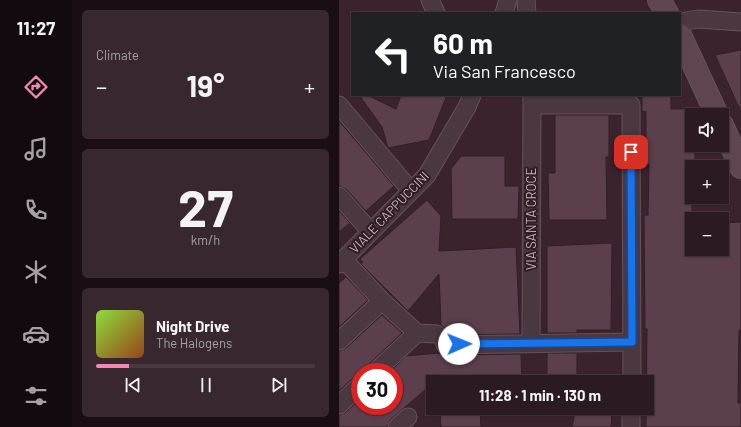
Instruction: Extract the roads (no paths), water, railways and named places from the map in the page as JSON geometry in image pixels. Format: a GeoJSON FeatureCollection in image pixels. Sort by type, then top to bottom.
{"type":"FeatureCollection","features":[{"type":"Feature","properties":{"kind":"main road"},"geometry":{"type":"LineString","coordinates":[[659,0],[666,12]]}},
{"type":"Feature","properties":{"kind":"main road"},"geometry":{"type":"LineString","coordinates":[[681,37],[714,108]]}},
{"type":"Feature","properties":{"kind":"main road"},"geometry":{"type":"LineString","coordinates":[[729,140],[741,167]]}},
{"type":"Feature","properties":{"kind":"street"},"geometry":{"type":"LineString","coordinates":[[430,0],[436,12]]}},
{"type":"Feature","properties":{"kind":"street"},"geometry":{"type":"LineString","coordinates":[[504,12],[508,0]]}},
{"type":"Feature","properties":{"kind":"street"},"geometry":{"type":"LineString","coordinates":[[526,0],[527,12]]}},
{"type":"Feature","properties":{"kind":"street"},"geometry":{"type":"LineString","coordinates":[[681,22],[698,19],[741,22]]}},
{"type":"Feature","properties":{"kind":"street","name":"VIALE CAPPUCCINI"},"geometry":{"type":"LineString","coordinates":[[342,262],[427,175],[467,107],[472,96]]}},
{"type":"Feature","properties":{"kind":"street"},"geometry":{"type":"LineString","coordinates":[[532,100],[631,105],[632,375]]}},
{"type":"Feature","properties":{"kind":"street","name":"VIA SANTA CROCE"},"geometry":{"type":"LineString","coordinates":[[531,343],[532,100]]}},
{"type":"Feature","properties":{"kind":"street"},"geometry":{"type":"LineString","coordinates":[[339,106],[411,191]]}},
{"type":"Feature","properties":{"kind":"street"},"geometry":{"type":"LineString","coordinates":[[339,196],[371,232]]}},
{"type":"Feature","properties":{"kind":"street"},"geometry":{"type":"LineString","coordinates":[[342,262],[417,333],[441,339],[531,343],[632,342]]}},
{"type":"Feature","properties":{"kind":"street"},"geometry":{"type":"LineString","coordinates":[[339,341],[382,301]]}},
{"type":"Feature","properties":{"kind":"street"},"geometry":{"type":"LineString","coordinates":[[385,363],[417,333]]}},
{"type":"Feature","properties":{"kind":"street"},"geometry":{"type":"LineString","coordinates":[[339,405],[351,394]]}},
{"type":"Feature","properties":{"kind":"street"},"geometry":{"type":"LineString","coordinates":[[631,415],[631,427]]}}]}
